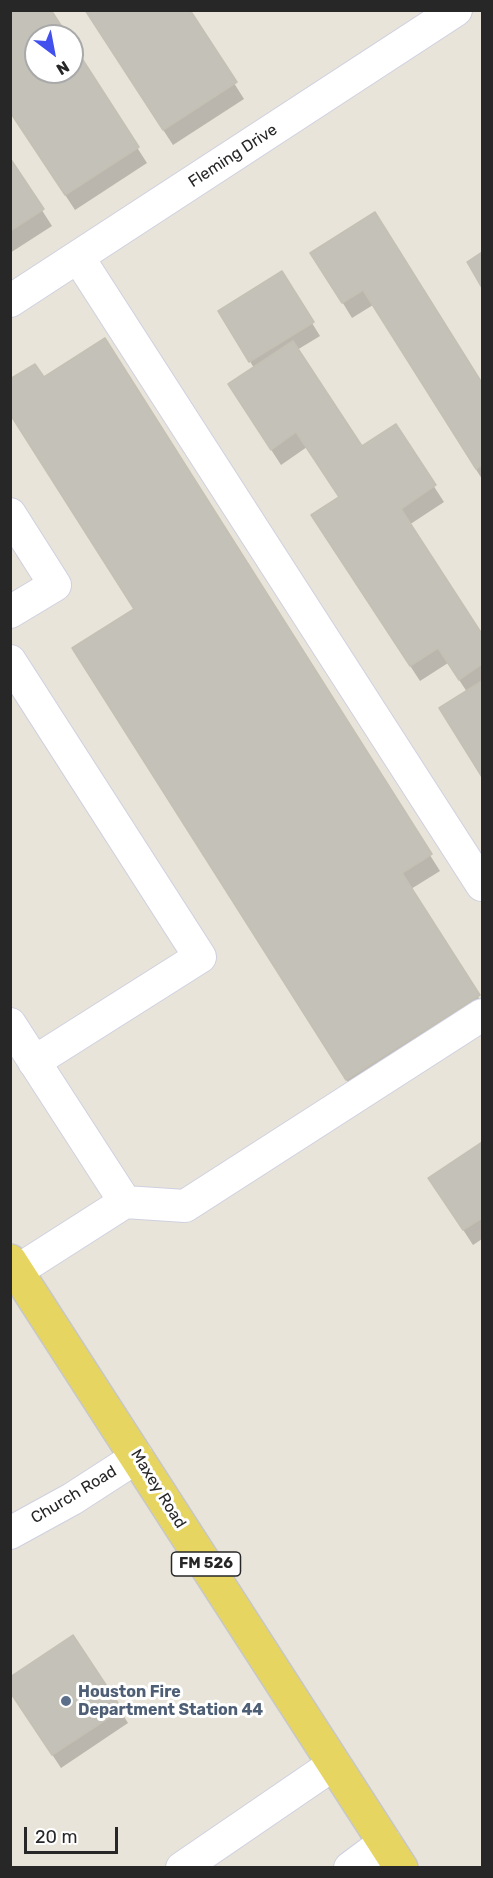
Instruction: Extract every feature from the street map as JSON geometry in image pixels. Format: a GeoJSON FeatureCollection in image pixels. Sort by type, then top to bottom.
{"type":"FeatureCollection","features":[{"type":"Feature","properties":{"kind":"main road","name":"Maxey Road"},"geometry":{"type":"LineString","coordinates":[[14,1266],[393,1855]]}},
{"type":"Feature","properties":{"kind":"street","name":"Fleming Drive"},"geometry":{"type":"LineString","coordinates":[[10,301],[456,10]]}},
{"type":"Feature","properties":{"kind":"street"},"geometry":{"type":"LineString","coordinates":[[78,257],[483,885]]}},
{"type":"Feature","properties":{"kind":"street"},"geometry":{"type":"LineString","coordinates":[[10,514],[55,585],[10,612]]}},
{"type":"Feature","properties":{"kind":"street"},"geometry":{"type":"LineString","coordinates":[[10,661],[200,957],[34,1062]]}},
{"type":"Feature","properties":{"kind":"street"},"geometry":{"type":"LineString","coordinates":[[14,1266],[125,1202],[184,1206],[483,1015]]}},
{"type":"Feature","properties":{"kind":"street"},"geometry":{"type":"LineString","coordinates":[[10,1024],[125,1202]]}},
{"type":"Feature","properties":{"kind":"street","name":"Church Road"},"geometry":{"type":"LineString","coordinates":[[10,1533],[72,1499],[137,1456]]}},
{"type":"Feature","properties":{"kind":"street"},"geometry":{"type":"LineString","coordinates":[[182,1868],[334,1764]]}},
{"type":"Feature","properties":{"kind":"street"},"geometry":{"type":"LineString","coordinates":[[350,1868],[393,1855]]}},
{"type":"Feature","properties":{"kind":"building"},"geometry":{"type":"Polygon","coordinates":[[[10,10],[51,10],[60,24],[24,24],[24,84],[84,84],[84,62],[139,147],[65,195],[10,112],[10,10]]]}},
{"type":"Feature","properties":{"kind":"building"},"geometry":{"type":"Polygon","coordinates":[[[85,10],[190,10],[237,82],[163,130],[85,10]]]}},
{"type":"Feature","properties":{"kind":"building"},"geometry":{"type":"Polygon","coordinates":[[[10,158],[44,209],[10,231],[10,158]]]}},
{"type":"Feature","properties":{"kind":"building"},"geometry":{"type":"Polygon","coordinates":[[[375,212],[482,383],[482,465],[476,469],[363,290],[342,303],[310,253],[375,212]]]}},
{"type":"Feature","properties":{"kind":"building"},"geometry":{"type":"Polygon","coordinates":[[[482,252],[482,288],[467,262],[482,252]]]}},
{"type":"Feature","properties":{"kind":"building"},"geometry":{"type":"Polygon","coordinates":[[[282,271],[314,322],[249,362],[218,311],[282,271]]]}},
{"type":"Feature","properties":{"kind":"building"},"geometry":{"type":"Polygon","coordinates":[[[105,338],[432,854],[402,873],[480,995],[346,1080],[72,648],[134,609],[10,414],[10,379],[35,364],[44,377],[105,338]]]}},
{"type":"Feature","properties":{"kind":"building"},"geometry":{"type":"Polygon","coordinates":[[[293,341],[362,446],[396,424],[436,485],[401,509],[482,634],[482,664],[459,680],[438,648],[410,666],[311,515],[339,497],[296,432],[271,450],[228,384],[293,341]]]}},
{"type":"Feature","properties":{"kind":"building"},"geometry":{"type":"Polygon","coordinates":[[[482,681],[482,777],[439,708],[482,681]]]}},
{"type":"Feature","properties":{"kind":"building"},"geometry":{"type":"Polygon","coordinates":[[[482,1142],[482,1218],[463,1230],[428,1178],[482,1142]]]}},
{"type":"Feature","properties":{"kind":"building","name":"Houston Fire Department Station 44"},"geometry":{"type":"Polygon","coordinates":[[[73,1635],[122,1709],[52,1755],[10,1692],[10,1677],[73,1635]]]}},
{"type":"Feature","properties":{"kind":"place","name":"Houston Fire Department Station 44"},"geometry":{"type":"Point","coordinates":[66,1701]}}]}
